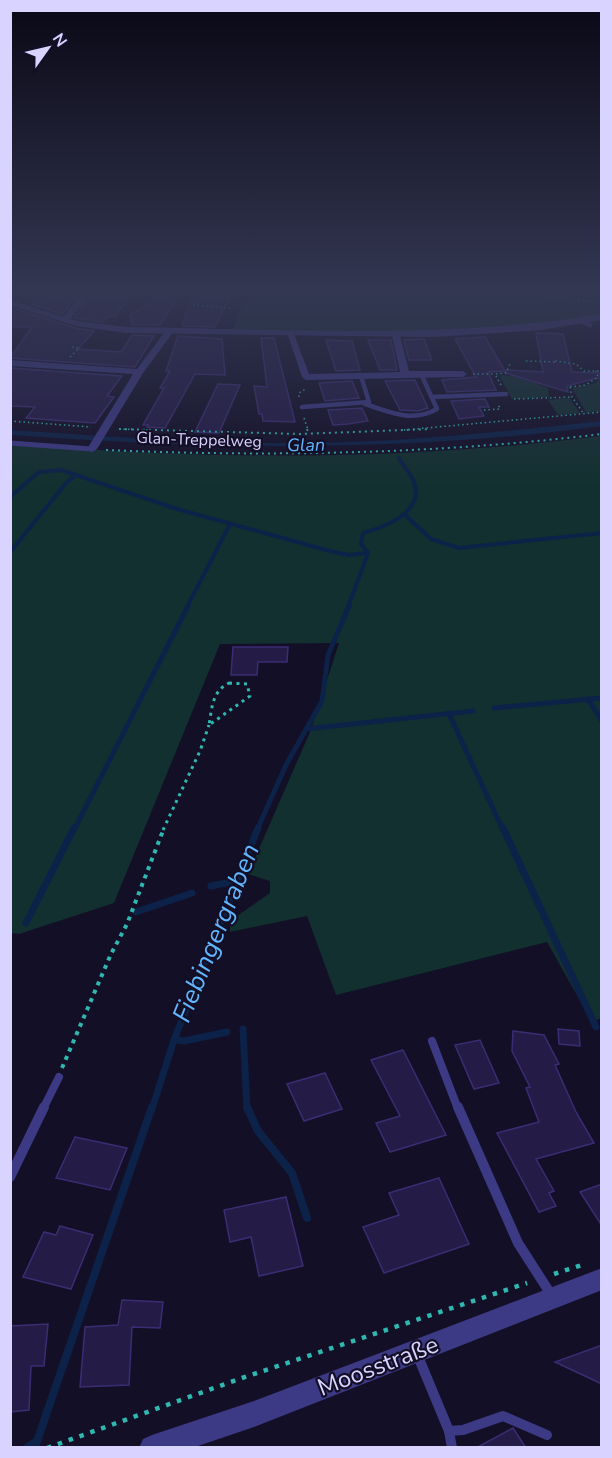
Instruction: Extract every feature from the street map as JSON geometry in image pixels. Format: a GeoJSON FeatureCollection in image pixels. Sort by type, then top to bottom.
{"type":"FeatureCollection","features":[{"type":"Feature","properties":{"kind":"street"},"geometry":{"type":"LineString","coordinates":[[92,448],[151,357]]}},
{"type":"Feature","properties":{"kind":"street"},"geometry":{"type":"LineString","coordinates":[[299,357],[306,377],[463,374]]}},
{"type":"Feature","properties":{"kind":"street"},"geometry":{"type":"LineString","coordinates":[[401,357],[405,374]]}},
{"type":"Feature","properties":{"kind":"street"},"geometry":{"type":"LineString","coordinates":[[10,363],[139,372]]}},
{"type":"Feature","properties":{"kind":"street","name":"Moosstraße"},"geometry":{"type":"LineString","coordinates":[[152,1448],[254,1414],[417,1351],[547,1287],[597,1271]]}},
{"type":"Feature","properties":{"kind":"lane"},"geometry":{"type":"LineString","coordinates":[[361,375],[369,402],[365,404]]}},
{"type":"Feature","properties":{"kind":"lane"},"geometry":{"type":"LineString","coordinates":[[302,407],[365,404],[407,418],[426,417],[438,409],[422,376]]}},
{"type":"Feature","properties":{"kind":"lane"},"geometry":{"type":"LineString","coordinates":[[432,397],[506,394]]}},
{"type":"Feature","properties":{"kind":"lane"},"geometry":{"type":"LineString","coordinates":[[10,443],[92,448]]}},
{"type":"Feature","properties":{"kind":"lane"},"geometry":{"type":"LineString","coordinates":[[432,1041],[479,1160],[518,1243],[547,1287]]}},
{"type":"Feature","properties":{"kind":"lane"},"geometry":{"type":"LineString","coordinates":[[10,1177],[59,1077]]}},
{"type":"Feature","properties":{"kind":"lane"},"geometry":{"type":"LineString","coordinates":[[417,1351],[449,1431],[452,1448]]}},
{"type":"Feature","properties":{"kind":"lane"},"geometry":{"type":"LineString","coordinates":[[449,1431],[463,1430],[503,1416],[547,1435]]}},
{"type":"Feature","properties":{"kind":"path"},"geometry":{"type":"LineString","coordinates":[[526,361],[562,362]]}},
{"type":"Feature","properties":{"kind":"path"},"geometry":{"type":"LineString","coordinates":[[555,361],[576,364],[584,371],[602,371]]}},
{"type":"Feature","properties":{"kind":"path"},"geometry":{"type":"LineString","coordinates":[[463,374],[506,373],[510,364]]}},
{"type":"Feature","properties":{"kind":"path"},"geometry":{"type":"LineString","coordinates":[[584,414],[572,397],[570,386],[594,382],[598,377],[596,371]]}},
{"type":"Feature","properties":{"kind":"path"},"geometry":{"type":"LineString","coordinates":[[495,374],[506,394]]}},
{"type":"Feature","properties":{"kind":"path"},"geometry":{"type":"LineString","coordinates":[[495,400],[572,397]]}},
{"type":"Feature","properties":{"kind":"path"},"geometry":{"type":"LineString","coordinates":[[10,421],[105,430],[229,435],[330,434],[478,427],[602,412]]}},
{"type":"Feature","properties":{"kind":"path","name":"Glan-Treppelweg"},"geometry":{"type":"LineString","coordinates":[[92,448],[282,456],[381,454],[488,447],[602,434]]}},
{"type":"Feature","properties":{"kind":"path"},"geometry":{"type":"LineString","coordinates":[[59,1077],[111,954],[127,924],[149,863],[209,725],[215,695],[220,687],[229,683],[247,684],[250,696],[209,725]]}},
{"type":"Feature","properties":{"kind":"path"},"geometry":{"type":"LineString","coordinates":[[47,1448],[242,1378],[597,1271]]}},
{"type":"Feature","properties":{"kind":"green space"},"geometry":{"type":"Polygon","coordinates":[[[600,374],[601,411],[586,413],[572,388],[596,383],[600,374]]]}},
{"type":"Feature","properties":{"kind":"green space"},"geometry":{"type":"Polygon","coordinates":[[[499,375],[530,381],[548,388],[549,397],[512,399],[499,375]]]}},
{"type":"Feature","properties":{"kind":"green space"},"geometry":{"type":"Polygon","coordinates":[[[569,398],[580,413],[558,415],[548,400],[569,398]]]}},
{"type":"Feature","properties":{"kind":"green space"},"geometry":{"type":"Polygon","coordinates":[[[601,436],[601,1018],[592,1022],[547,942],[336,995],[307,916],[230,932],[230,921],[270,893],[270,881],[248,874],[310,732],[339,643],[220,644],[114,903],[19,934],[11,933],[10,444],[233,455],[380,454],[527,444],[601,436]]]}},
{"type":"Feature","properties":{"kind":"water","name":"Glan"},"geometry":{"type":"Polygon","coordinates":[[[602,421],[601,426],[527,435],[453,441],[306,446],[85,440],[11,435],[10,430],[186,441],[332,443],[448,436],[602,421]]]}},
{"type":"Feature","properties":{"kind":"building"},"geometry":{"type":"Polygon","coordinates":[[[11,357],[141,357],[135,367],[11,357]]]}},
{"type":"Feature","properties":{"kind":"building"},"geometry":{"type":"Polygon","coordinates":[[[171,357],[224,357],[225,375],[195,374],[165,428],[147,427],[148,425],[143,425],[164,388],[160,388],[170,371],[166,371],[171,357]]]}},
{"type":"Feature","properties":{"kind":"building"},"geometry":{"type":"Polygon","coordinates":[[[263,357],[279,357],[295,422],[263,421],[262,414],[259,414],[254,386],[267,387],[263,357]]]}},
{"type":"Feature","properties":{"kind":"building"},"geometry":{"type":"Polygon","coordinates":[[[331,357],[356,357],[360,370],[336,371],[331,357]]]}},
{"type":"Feature","properties":{"kind":"building"},"geometry":{"type":"Polygon","coordinates":[[[375,357],[394,357],[397,370],[380,370],[375,357]]]}},
{"type":"Feature","properties":{"kind":"building"},"geometry":{"type":"Polygon","coordinates":[[[408,357],[431,357],[432,360],[409,360],[408,357]]]}},
{"type":"Feature","properties":{"kind":"building"},"geometry":{"type":"Polygon","coordinates":[[[465,357],[497,357],[505,371],[488,372],[496,390],[447,392],[442,380],[476,377],[465,357]]]}},
{"type":"Feature","properties":{"kind":"building"},"geometry":{"type":"Polygon","coordinates":[[[540,357],[568,357],[572,372],[601,373],[601,377],[567,386],[568,392],[505,373],[506,370],[543,372],[540,357]]]}},
{"type":"Feature","properties":{"kind":"building"},"geometry":{"type":"Polygon","coordinates":[[[10,368],[122,376],[107,396],[114,397],[95,423],[26,418],[35,407],[10,406],[10,368]]]}},
{"type":"Feature","properties":{"kind":"building"},"geometry":{"type":"Polygon","coordinates":[[[415,380],[428,408],[418,411],[400,410],[385,381],[415,380]]]}},
{"type":"Feature","properties":{"kind":"building"},"geometry":{"type":"Polygon","coordinates":[[[352,381],[359,398],[325,401],[319,383],[352,381]]]}},
{"type":"Feature","properties":{"kind":"building"},"geometry":{"type":"Polygon","coordinates":[[[218,384],[240,385],[219,433],[195,432],[218,384]]]}},
{"type":"Feature","properties":{"kind":"building"},"geometry":{"type":"Polygon","coordinates":[[[485,399],[489,407],[479,407],[484,416],[459,419],[451,401],[485,399]]]}},
{"type":"Feature","properties":{"kind":"building"},"geometry":{"type":"Polygon","coordinates":[[[362,408],[368,421],[333,425],[328,410],[362,408]]]}},
{"type":"Feature","properties":{"kind":"building"},"geometry":{"type":"Polygon","coordinates":[[[233,647],[288,647],[287,662],[258,662],[257,675],[231,675],[233,647]]]}},
{"type":"Feature","properties":{"kind":"building"},"geometry":{"type":"Polygon","coordinates":[[[558,1029],[579,1031],[580,1046],[559,1044],[558,1029]]]}},
{"type":"Feature","properties":{"kind":"building"},"geometry":{"type":"Polygon","coordinates":[[[513,1031],[544,1035],[559,1064],[555,1065],[576,1112],[594,1143],[536,1159],[554,1191],[549,1193],[556,1206],[539,1212],[497,1133],[539,1122],[526,1088],[530,1087],[512,1051],[513,1031]]]}},
{"type":"Feature","properties":{"kind":"building"},"geometry":{"type":"Polygon","coordinates":[[[480,1040],[499,1083],[474,1089],[455,1045],[480,1040]]]}},
{"type":"Feature","properties":{"kind":"building"},"geometry":{"type":"Polygon","coordinates":[[[403,1050],[446,1135],[390,1152],[376,1123],[400,1116],[371,1060],[403,1050]]]}},
{"type":"Feature","properties":{"kind":"building"},"geometry":{"type":"Polygon","coordinates":[[[325,1073],[342,1109],[304,1121],[287,1084],[325,1073]]]}},
{"type":"Feature","properties":{"kind":"building"},"geometry":{"type":"Polygon","coordinates":[[[75,1137],[127,1148],[110,1190],[56,1178],[75,1137]]]}},
{"type":"Feature","properties":{"kind":"building"},"geometry":{"type":"Polygon","coordinates":[[[439,1178],[469,1244],[384,1273],[363,1227],[399,1215],[389,1193],[439,1178]]]}},
{"type":"Feature","properties":{"kind":"building"},"geometry":{"type":"Polygon","coordinates":[[[602,1184],[602,1226],[580,1192],[602,1184]]]}},
{"type":"Feature","properties":{"kind":"building"},"geometry":{"type":"Polygon","coordinates":[[[286,1197],[303,1266],[259,1276],[251,1237],[230,1242],[224,1210],[286,1197]]]}},
{"type":"Feature","properties":{"kind":"building"},"geometry":{"type":"Polygon","coordinates":[[[60,1226],[93,1235],[71,1289],[23,1277],[44,1232],[56,1235],[60,1226]]]}},
{"type":"Feature","properties":{"kind":"building"},"geometry":{"type":"Polygon","coordinates":[[[122,1300],[163,1302],[160,1328],[132,1327],[129,1385],[80,1387],[85,1327],[118,1325],[122,1300]]]}},
{"type":"Feature","properties":{"kind":"building"},"geometry":{"type":"Polygon","coordinates":[[[48,1324],[44,1366],[31,1366],[29,1410],[10,1412],[10,1326],[48,1324]]]}},
{"type":"Feature","properties":{"kind":"building"},"geometry":{"type":"Polygon","coordinates":[[[602,1345],[602,1384],[555,1362],[602,1345]]]}},
{"type":"Feature","properties":{"kind":"building"},"geometry":{"type":"Polygon","coordinates":[[[513,1428],[526,1448],[476,1448],[513,1428]]]}},
{"type":"Feature","properties":{"kind":"waterway","name":"Fiebingergraben"},"geometry":{"type":"LineString","coordinates":[[368,553],[361,544],[363,533],[392,522],[408,510],[414,502],[416,493],[414,482],[399,458]]}},
{"type":"Feature","properties":{"kind":"waterway"},"geometry":{"type":"LineString","coordinates":[[10,497],[39,472],[61,470],[76,475]]}},
{"type":"Feature","properties":{"kind":"waterway"},"geometry":{"type":"LineString","coordinates":[[10,552],[67,482],[76,475]]}},
{"type":"Feature","properties":{"kind":"waterway"},"geometry":{"type":"LineString","coordinates":[[76,475],[177,509],[330,551],[348,555],[368,553]]}},
{"type":"Feature","properties":{"kind":"waterway"},"geometry":{"type":"LineString","coordinates":[[405,515],[431,539],[459,548],[602,533]]}},
{"type":"Feature","properties":{"kind":"waterway"},"geometry":{"type":"LineString","coordinates":[[187,607],[230,524]]}},
{"type":"Feature","properties":{"kind":"waterway","name":"Fiebingergraben"},"geometry":{"type":"LineString","coordinates":[[348,607],[368,553]]}},
{"type":"Feature","properties":{"kind":"waterway"},"geometry":{"type":"LineString","coordinates":[[74,830],[188,606]]}},
{"type":"Feature","properties":{"kind":"waterway","name":"Fiebingergraben"},"geometry":{"type":"LineString","coordinates":[[306,729],[322,701],[328,655],[349,606]]}},
{"type":"Feature","properties":{"kind":"waterway"},"geometry":{"type":"LineString","coordinates":[[588,699],[602,698]]}},
{"type":"Feature","properties":{"kind":"waterway"},"geometry":{"type":"LineString","coordinates":[[494,708],[588,699]]}},
{"type":"Feature","properties":{"kind":"waterway"},"geometry":{"type":"LineString","coordinates":[[588,699],[602,721]]}},
{"type":"Feature","properties":{"kind":"waterway"},"geometry":{"type":"LineString","coordinates":[[306,729],[473,711]]}},
{"type":"Feature","properties":{"kind":"waterway"},"geometry":{"type":"LineString","coordinates":[[449,714],[503,830]]}},
{"type":"Feature","properties":{"kind":"waterway","name":"Fiebingergraben"},"geometry":{"type":"LineString","coordinates":[[257,830],[286,765],[306,729]]}},
{"type":"Feature","properties":{"kind":"waterway"},"geometry":{"type":"LineString","coordinates":[[26,923],[74,828]]}},
{"type":"Feature","properties":{"kind":"waterway","name":"Fiebingergraben"},"geometry":{"type":"LineString","coordinates":[[174,1040],[258,828]]}},
{"type":"Feature","properties":{"kind":"waterway"},"geometry":{"type":"LineString","coordinates":[[503,828],[596,1027]]}},
{"type":"Feature","properties":{"kind":"waterway"},"geometry":{"type":"LineString","coordinates":[[211,886],[236,881]]}},
{"type":"Feature","properties":{"kind":"waterway"},"geometry":{"type":"LineString","coordinates":[[136,912],[192,893]]}},
{"type":"Feature","properties":{"kind":"waterway"},"geometry":{"type":"LineString","coordinates":[[243,1029],[247,1109]]}},
{"type":"Feature","properties":{"kind":"waterway"},"geometry":{"type":"LineString","coordinates":[[174,1040],[184,1041],[227,1032]]}},
{"type":"Feature","properties":{"kind":"waterway","name":"Fiebingergraben"},"geometry":{"type":"LineString","coordinates":[[152,1109],[174,1040]]}},
{"type":"Feature","properties":{"kind":"waterway","name":"Fiebingergraben"},"geometry":{"type":"LineString","coordinates":[[35,1447],[152,1107]]}},
{"type":"Feature","properties":{"kind":"waterway"},"geometry":{"type":"LineString","coordinates":[[247,1107],[258,1131],[292,1173],[307,1218]]}},
{"type":"Feature","properties":{"kind":"waterway"},"geometry":{"type":"LineString","coordinates":[[26,1448],[37,1441]]}}]}
